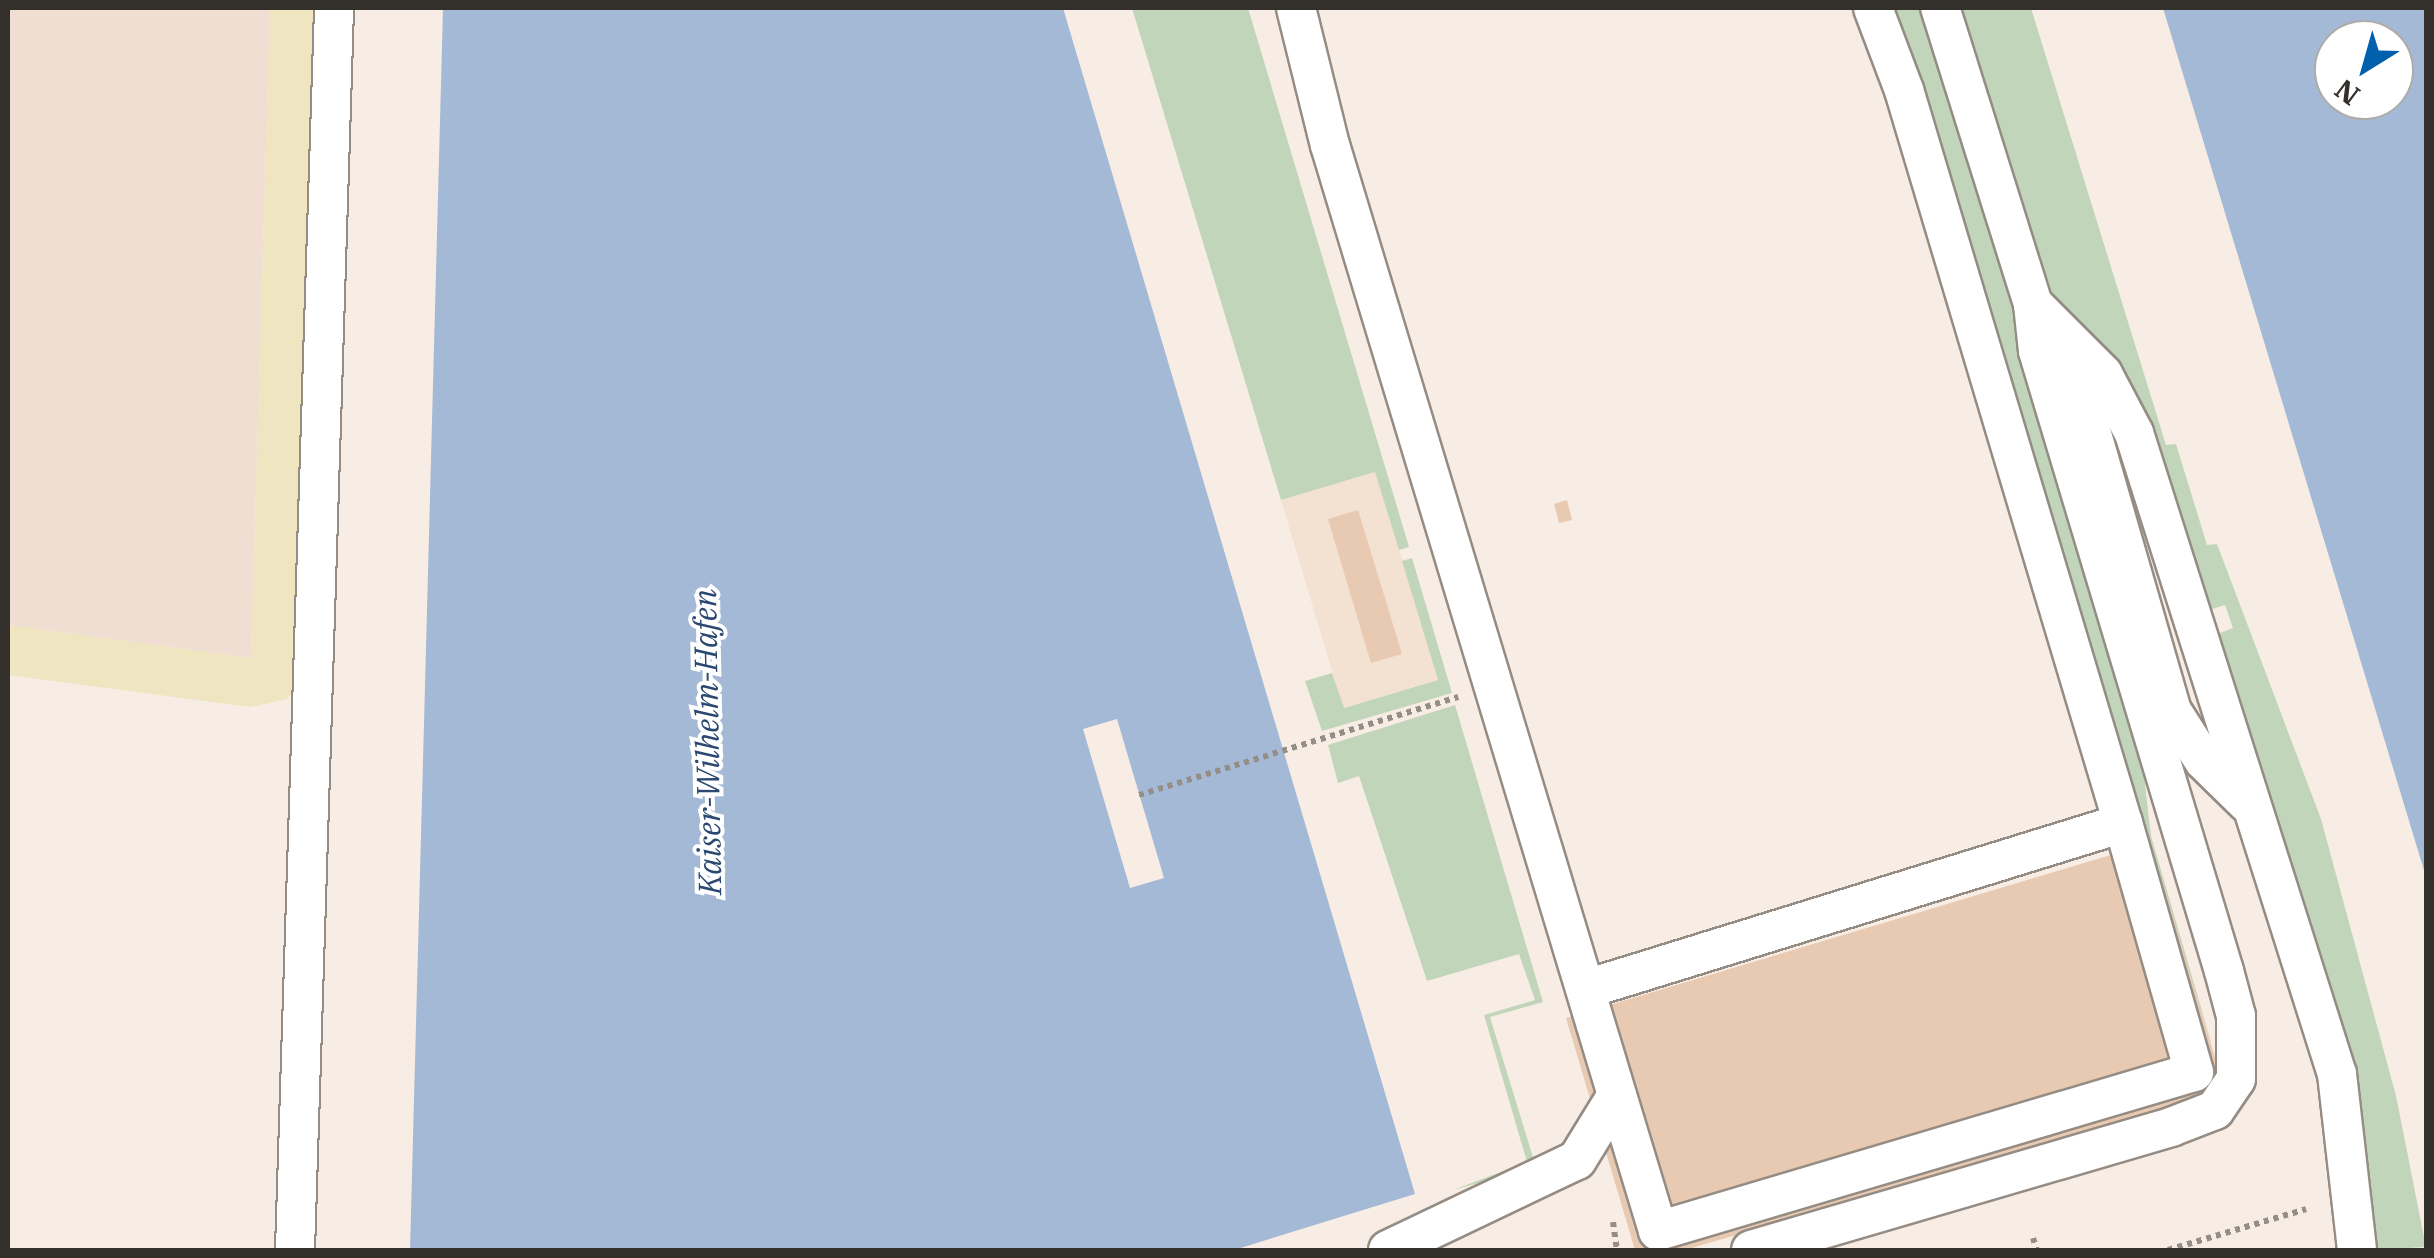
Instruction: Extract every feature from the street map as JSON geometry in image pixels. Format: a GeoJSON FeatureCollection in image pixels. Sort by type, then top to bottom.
{"type":"FeatureCollection","features":[{"type":"Feature","properties":{"kind":"lane"},"geometry":{"type":"LineString","coordinates":[[295,1250],[334,8]]}},
{"type":"Feature","properties":{"kind":"lane"},"geometry":{"type":"LineString","coordinates":[[1296,8],[1330,145],[1663,1241],[2194,1072],[1904,90],[1873,8]]}},
{"type":"Feature","properties":{"kind":"lane"},"geometry":{"type":"LineString","coordinates":[[1751,1250],[2215,1110],[2236,1079],[2234,1050],[2218,1020],[2181,903],[2178,816],[2043,369],[2032,304],[1940,8]]}},
{"type":"Feature","properties":{"kind":"lane"},"geometry":{"type":"LineString","coordinates":[[2032,304],[2074,343],[2189,698],[2253,809],[2337,1074],[2357,1250]]}},
{"type":"Feature","properties":{"kind":"lane"},"geometry":{"type":"LineString","coordinates":[[1586,989],[2123,823]]}},
{"type":"Feature","properties":{"kind":"lane"},"geometry":{"type":"LineString","coordinates":[[1388,1250],[1577,1160],[1617,1095]]}},
{"type":"Feature","properties":{"kind":"path"},"geometry":{"type":"LineString","coordinates":[[1139,796],[1464,695]]}},
{"type":"Feature","properties":{"kind":"path"},"geometry":{"type":"LineString","coordinates":[[2168,1250],[2306,1210]]}},
{"type":"Feature","properties":{"kind":"path"},"geometry":{"type":"LineString","coordinates":[[2033,1238],[2037,1250]]}},
{"type":"Feature","properties":{"kind":"shaded area"},"geometry":{"type":"Polygon","coordinates":[[[8,8],[270,8],[251,658],[8,625],[8,8]]]}},
{"type":"Feature","properties":{"kind":"shaded area"},"geometry":{"type":"Polygon","coordinates":[[[1376,472],[1438,680],[1343,708],[1281,500],[1376,472]]]}},
{"type":"Feature","properties":{"kind":"green space"},"geometry":{"type":"Polygon","coordinates":[[[1132,8],[1248,8],[1409,547],[1399,550],[1375,472],[1281,500],[1132,8]]]}},
{"type":"Feature","properties":{"kind":"green space"},"geometry":{"type":"Polygon","coordinates":[[[1890,8],[1919,8],[1970,161],[2139,732],[2151,836],[2214,1052],[1890,8]]]}},
{"type":"Feature","properties":{"kind":"green space"},"geometry":{"type":"Polygon","coordinates":[[[1957,8],[2031,8],[2166,445],[2176,444],[2207,545],[2217,544],[2321,819],[2396,1096],[2426,1247],[2373,1250],[2207,638],[2233,628],[2225,605],[2200,613],[2051,289],[1957,8]]]}},
{"type":"Feature","properties":{"kind":"green space"},"geometry":{"type":"Polygon","coordinates":[[[1412,558],[1452,693],[1322,731],[1305,681],[1332,673],[1344,708],[1438,680],[1402,561],[1412,558]]]}},
{"type":"Feature","properties":{"kind":"green space"},"geometry":{"type":"Polygon","coordinates":[[[1455,705],[1543,1002],[1490,1017],[1536,1167],[1453,1190],[1527,1162],[1484,1015],[1535,1000],[1519,954],[1427,981],[1359,776],[1338,783],[1328,745],[1455,705]]]}},
{"type":"Feature","properties":{"kind":"sand"},"geometry":{"type":"Polygon","coordinates":[[[270,8],[320,8],[297,688],[287,699],[250,707],[8,675],[8,625],[251,658],[270,8]]]}},
{"type":"Feature","properties":{"kind":"water","name":"Kaiser-Wilhelm-Hafen"},"geometry":{"type":"Polygon","coordinates":[[[443,8],[1063,8],[1415,1194],[1234,1250],[410,1250],[443,8]]]}},
{"type":"Feature","properties":{"kind":"water"},"geometry":{"type":"Polygon","coordinates":[[[2163,8],[2426,8],[2426,877],[2163,8]]]}},
{"type":"Feature","properties":{"kind":"pier"},"geometry":{"type":"Polygon","coordinates":[[[1117,719],[1164,878],[1130,888],[1083,729],[1117,719]]]}},
{"type":"Feature","properties":{"kind":"building"},"geometry":{"type":"Polygon","coordinates":[[[1567,500],[1572,520],[1559,523],[1554,504],[1567,500]]]}},
{"type":"Feature","properties":{"kind":"building"},"geometry":{"type":"Polygon","coordinates":[[[1358,510],[1402,654],[1371,663],[1328,519],[1358,510]]]}},
{"type":"Feature","properties":{"kind":"building"},"geometry":{"type":"Polygon","coordinates":[[[2151,843],[2225,1091],[1685,1250],[1635,1250],[1566,1018],[2151,843]]]}}]}
